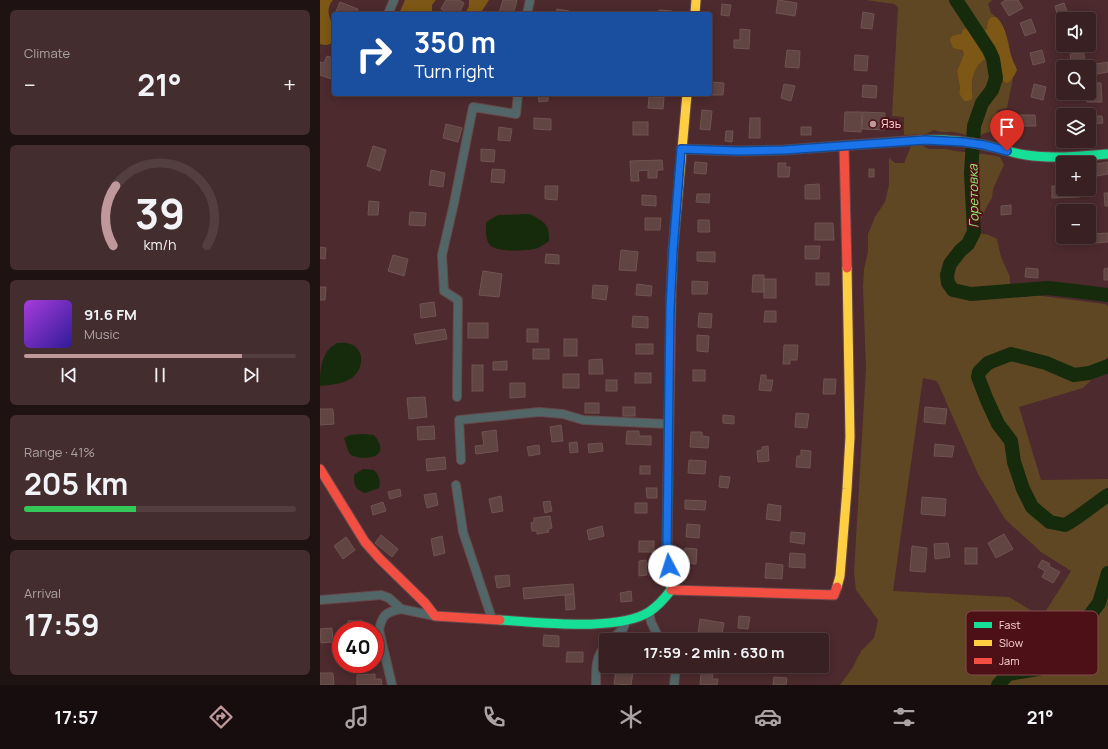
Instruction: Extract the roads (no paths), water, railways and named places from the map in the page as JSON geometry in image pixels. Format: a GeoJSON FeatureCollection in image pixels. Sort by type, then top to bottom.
{"type":"FeatureCollection","features":[{"type":"Feature","properties":{"kind":"street"},"geometry":{"type":"LineString","coordinates":[[389,12],[394,0]]}},
{"type":"Feature","properties":{"kind":"street"},"geometry":{"type":"LineString","coordinates":[[527,12],[530,0]]}},
{"type":"Feature","properties":{"kind":"street"},"geometry":{"type":"LineString","coordinates":[[695,12],[696,0]]}},
{"type":"Feature","properties":{"kind":"street"},"geometry":{"type":"LineString","coordinates":[[457,397],[458,300],[444,292],[442,255],[473,107],[516,114],[518,96]]}},
{"type":"Feature","properties":{"kind":"street"},"geometry":{"type":"LineString","coordinates":[[392,685],[379,630],[380,621],[385,614],[391,611],[401,609],[435,616],[584,624],[626,621],[649,612],[663,601],[671,590],[667,542],[668,424],[673,258],[681,149],[687,96]]}},
{"type":"Feature","properties":{"kind":"street"},"geometry":{"type":"LineString","coordinates":[[681,149],[738,151],[784,150],[925,140],[963,142],[984,145],[1019,154],[1034,156],[1075,157],[1108,154]]}},
{"type":"Feature","properties":{"kind":"street"},"geometry":{"type":"LineString","coordinates":[[671,590],[834,595],[840,576],[850,437],[848,294],[844,215],[844,146]]}},
{"type":"Feature","properties":{"kind":"street"},"geometry":{"type":"LineString","coordinates":[[461,460],[459,420],[539,412],[563,414],[583,420],[668,424]]}},
{"type":"Feature","properties":{"kind":"street"},"geometry":{"type":"LineString","coordinates":[[320,469],[365,542],[380,559],[425,603],[435,616]]}},
{"type":"Feature","properties":{"kind":"street"},"geometry":{"type":"LineString","coordinates":[[456,486],[463,532],[492,619]]}},
{"type":"Feature","properties":{"kind":"street"},"geometry":{"type":"LineString","coordinates":[[320,600],[381,595],[389,598],[401,609]]}},
{"type":"Feature","properties":{"kind":"street"},"geometry":{"type":"LineString","coordinates":[[649,612],[651,622],[656,633]]}},
{"type":"Feature","properties":{"kind":"street"},"geometry":{"type":"LineString","coordinates":[[619,633],[623,629],[626,621]]}},
{"type":"Feature","properties":{"kind":"street"},"geometry":{"type":"LineString","coordinates":[[596,685],[596,665],[599,654]]}},
{"type":"Feature","properties":{"kind":"street"},"geometry":{"type":"LineString","coordinates":[[674,685],[675,673]]}},
{"type":"Feature","properties":{"kind":"waterway","name":"Горетовка"},"geometry":{"type":"LineString","coordinates":[[956,0],[989,50],[993,59],[996,78],[992,90],[982,103],[974,126],[971,173],[974,232],[968,244],[960,251],[950,264],[947,275],[948,283],[953,290],[971,294],[1047,288],[1108,295]]}},
{"type":"Feature","properties":{"kind":"waterway","name":"Горетовка"},"geometry":{"type":"LineString","coordinates":[[1108,366],[1089,373],[1074,375],[1046,363],[1011,354],[988,363],[979,372],[978,377],[998,424],[1011,441],[1014,462],[1023,489],[1032,507],[1050,522],[1065,525],[1108,495]]}},
{"type":"Feature","properties":{"kind":"waterway","name":"Горетовка"},"geometry":{"type":"LineString","coordinates":[[1093,611],[1099,603],[1108,573]]}},
{"type":"Feature","properties":{"kind":"waterway","name":"Горетовка"},"geometry":{"type":"LineString","coordinates":[[998,685],[1007,675]]}},
{"type":"Feature","properties":{"kind":"place","name":"Язь"},"geometry":{"type":"Point","coordinates":[873,124]}}]}
